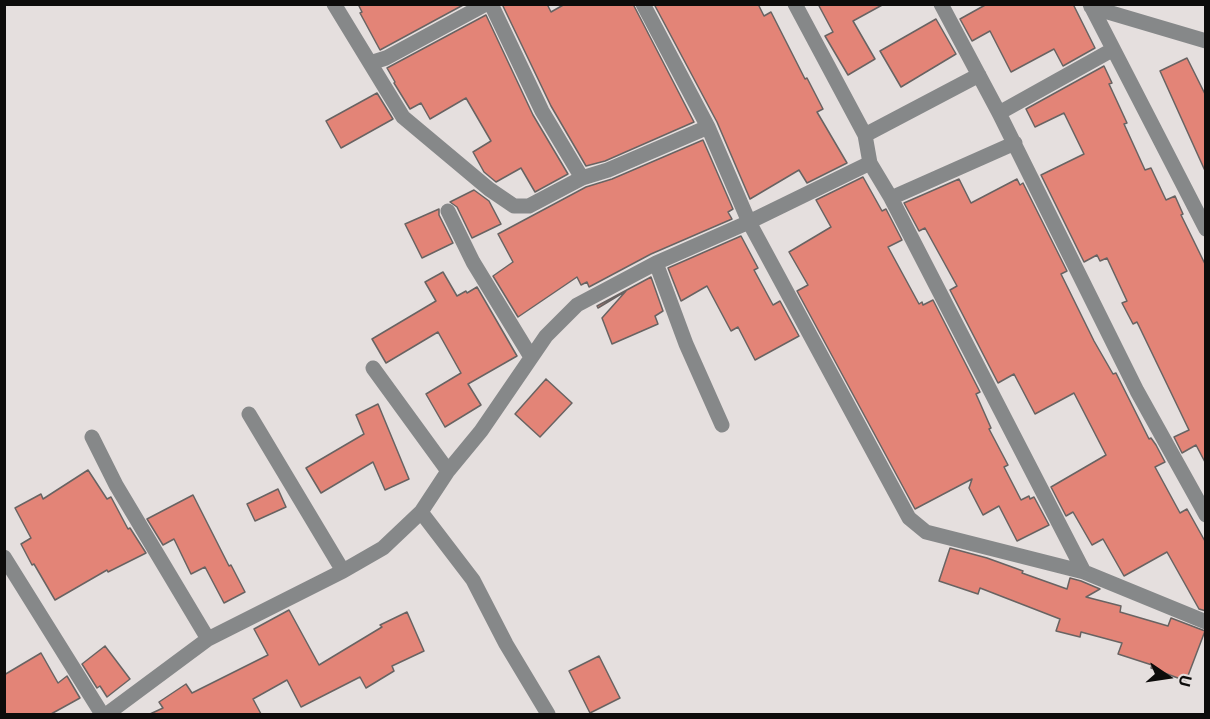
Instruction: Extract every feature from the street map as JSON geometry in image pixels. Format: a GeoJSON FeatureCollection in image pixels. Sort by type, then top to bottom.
{"type":"FeatureCollection","features":[{"type":"Feature","properties":{"kind":"street"},"geometry":{"type":"LineString","coordinates":[[334,4],[403,117],[481,182],[514,206],[529,206],[582,178],[608,170],[708,127]]}},
{"type":"Feature","properties":{"kind":"street"},"geometry":{"type":"LineString","coordinates":[[370,63],[386,58],[489,4],[542,111],[582,178]]}},
{"type":"Feature","properties":{"kind":"street"},"geometry":{"type":"LineString","coordinates":[[643,4],[708,127],[749,222],[909,518],[926,532],[1084,572],[1206,622]]}},
{"type":"Feature","properties":{"kind":"street"},"geometry":{"type":"LineString","coordinates":[[795,4],[865,135],[870,163],[891,198],[1084,572]]}},
{"type":"Feature","properties":{"kind":"street"},"geometry":{"type":"LineString","coordinates":[[941,4],[1015,143],[1137,391],[1206,515]]}},
{"type":"Feature","properties":{"kind":"street"},"geometry":{"type":"LineString","coordinates":[[1090,6],[1206,41]]}},
{"type":"Feature","properties":{"kind":"street"},"geometry":{"type":"LineString","coordinates":[[1090,6],[1206,229]]}},
{"type":"Feature","properties":{"kind":"street"},"geometry":{"type":"LineString","coordinates":[[999,113],[1112,50]]}},
{"type":"Feature","properties":{"kind":"street"},"geometry":{"type":"LineString","coordinates":[[865,135],[979,75]]}},
{"type":"Feature","properties":{"kind":"street"},"geometry":{"type":"LineString","coordinates":[[891,198],[1015,143]]}},
{"type":"Feature","properties":{"kind":"street"},"geometry":{"type":"LineString","coordinates":[[107,714],[208,639],[343,572],[383,548],[422,512],[448,471],[481,431],[546,336],[577,305],[656,263],[749,222],[870,163]]}},
{"type":"Feature","properties":{"kind":"street"},"geometry":{"type":"LineString","coordinates":[[448,211],[473,262],[531,357]]}},
{"type":"Feature","properties":{"kind":"street"},"geometry":{"type":"LineString","coordinates":[[656,263],[686,344],[722,425]]}},
{"type":"Feature","properties":{"kind":"street"},"geometry":{"type":"LineString","coordinates":[[373,368],[448,471]]}},
{"type":"Feature","properties":{"kind":"street"},"geometry":{"type":"LineString","coordinates":[[249,414],[343,572]]}},
{"type":"Feature","properties":{"kind":"street"},"geometry":{"type":"LineString","coordinates":[[92,437],[116,485],[208,639]]}},
{"type":"Feature","properties":{"kind":"street"},"geometry":{"type":"LineString","coordinates":[[422,512],[473,580],[506,644],[548,714]]}},
{"type":"Feature","properties":{"kind":"street"},"geometry":{"type":"LineString","coordinates":[[4,557],[102,714]]}},
{"type":"Feature","properties":{"kind":"building"},"geometry":{"type":"Polygon","coordinates":[[[358,4],[465,4],[380,50],[360,13],[362,12],[358,4]]]}},
{"type":"Feature","properties":{"kind":"building"},"geometry":{"type":"Polygon","coordinates":[[[502,4],[547,4],[551,12],[565,4],[633,4],[694,122],[605,161],[586,166],[551,106],[502,4]]]}},
{"type":"Feature","properties":{"kind":"building"},"geometry":{"type":"Polygon","coordinates":[[[654,4],[758,4],[764,16],[771,12],[823,109],[817,112],[847,163],[807,183],[799,170],[750,199],[717,122],[654,4]]]}},
{"type":"Feature","properties":{"kind":"building"},"geometry":{"type":"Polygon","coordinates":[[[818,4],[884,4],[853,21],[875,59],[848,75],[825,36],[833,32],[818,4]]]}},
{"type":"Feature","properties":{"kind":"building"},"geometry":{"type":"Polygon","coordinates":[[[987,4],[1073,4],[1095,48],[1063,66],[1054,49],[1011,72],[990,31],[972,41],[960,19],[987,4]]]}},
{"type":"Feature","properties":{"kind":"building"},"geometry":{"type":"Polygon","coordinates":[[[486,15],[533,115],[568,174],[535,192],[521,168],[496,182],[484,172],[473,152],[491,141],[466,98],[430,119],[421,103],[410,109],[387,68],[486,15]]]}},
{"type":"Feature","properties":{"kind":"building"},"geometry":{"type":"Polygon","coordinates":[[[936,19],[956,54],[901,87],[880,51],[936,19]]]}},
{"type":"Feature","properties":{"kind":"building"},"geometry":{"type":"Polygon","coordinates":[[[1187,58],[1206,96],[1206,173],[1160,71],[1187,58]]]}},
{"type":"Feature","properties":{"kind":"building"},"geometry":{"type":"Polygon","coordinates":[[[1104,66],[1112,83],[1109,84],[1127,123],[1124,124],[1145,170],[1151,168],[1166,200],[1175,196],[1183,214],[1181,215],[1206,266],[1206,464],[1196,445],[1182,453],[1174,437],[1189,430],[1137,322],[1133,324],[1122,303],[1127,301],[1107,258],[1100,261],[1097,255],[1084,262],[1041,175],[1084,154],[1064,113],[1035,127],[1026,109],[1104,66]]]}},
{"type":"Feature","properties":{"kind":"building"},"geometry":{"type":"Polygon","coordinates":[[[377,93],[393,119],[341,148],[326,121],[377,93]]]}},
{"type":"Feature","properties":{"kind":"building"},"geometry":{"type":"Polygon","coordinates":[[[703,140],[733,209],[728,212],[732,219],[651,254],[589,287],[587,282],[581,285],[577,277],[518,317],[493,276],[513,262],[498,234],[586,187],[612,179],[703,140]]]}},
{"type":"Feature","properties":{"kind":"building"},"geometry":{"type":"Polygon","coordinates":[[[863,177],[882,211],[886,209],[902,240],[888,247],[919,304],[922,302],[923,305],[933,300],[980,392],[976,394],[991,428],[989,429],[1008,465],[1004,467],[1021,500],[1029,496],[1030,499],[1034,497],[1049,525],[1017,541],[999,506],[983,515],[969,488],[972,479],[915,509],[797,291],[808,285],[789,252],[831,227],[816,200],[863,177]]]}},
{"type":"Feature","properties":{"kind":"building"},"geometry":{"type":"Polygon","coordinates":[[[959,179],[971,203],[1017,179],[1020,185],[1023,183],[1067,271],[1061,274],[1094,341],[1113,374],[1116,373],[1149,439],[1151,438],[1156,445],[1165,462],[1155,467],[1180,513],[1187,509],[1206,543],[1206,611],[1199,609],[1167,552],[1124,576],[1103,539],[1092,545],[1073,512],[1066,516],[1051,487],[1106,455],[1074,393],[1035,414],[1014,374],[998,383],[950,290],[957,286],[925,228],[919,231],[904,203],[959,179]]]}},
{"type":"Feature","properties":{"kind":"building"},"geometry":{"type":"Polygon","coordinates":[[[474,190],[489,201],[501,224],[472,238],[457,207],[450,202],[474,190]]]}},
{"type":"Feature","properties":{"kind":"building"},"geometry":{"type":"Polygon","coordinates":[[[439,209],[439,215],[453,243],[422,258],[405,224],[439,209]]]}},
{"type":"Feature","properties":{"kind":"building"},"geometry":{"type":"Polygon","coordinates":[[[741,236],[758,268],[754,270],[773,305],[780,301],[799,336],[755,360],[738,327],[731,331],[707,286],[681,301],[668,268],[741,236]]]}},
{"type":"Feature","properties":{"kind":"building"},"geometry":{"type":"Polygon","coordinates":[[[443,272],[457,296],[477,287],[517,356],[468,384],[481,405],[445,427],[426,394],[461,373],[438,332],[386,363],[372,339],[436,301],[425,282],[443,272]]]}},
{"type":"Feature","properties":{"kind":"building"},"geometry":{"type":"Polygon","coordinates":[[[651,277],[663,311],[655,316],[658,324],[612,344],[602,318],[626,291],[598,308],[597,306],[651,277]]]}},
{"type":"Feature","properties":{"kind":"building"},"geometry":{"type":"Polygon","coordinates":[[[546,379],[572,403],[540,437],[515,414],[546,379]]]}},
{"type":"Feature","properties":{"kind":"building"},"geometry":{"type":"Polygon","coordinates":[[[378,404],[409,479],[385,490],[373,462],[321,493],[306,468],[364,434],[356,415],[378,404]]]}},
{"type":"Feature","properties":{"kind":"building"},"geometry":{"type":"Polygon","coordinates":[[[88,470],[107,499],[111,497],[128,529],[130,528],[146,553],[108,572],[107,570],[55,600],[21,544],[31,538],[15,508],[41,494],[43,499],[88,470]]]}},
{"type":"Feature","properties":{"kind":"building"},"geometry":{"type":"Polygon","coordinates":[[[278,489],[286,507],[255,521],[247,504],[278,489]]]}},
{"type":"Feature","properties":{"kind":"building"},"geometry":{"type":"Polygon","coordinates":[[[193,495],[229,566],[231,565],[245,592],[224,603],[205,567],[191,574],[174,539],[163,545],[147,519],[193,495]]]}},
{"type":"Feature","properties":{"kind":"building"},"geometry":{"type":"Polygon","coordinates":[[[950,548],[987,558],[1067,589],[1070,578],[1081,581],[1100,589],[1086,597],[1121,606],[1120,612],[1168,626],[1171,618],[1205,631],[1186,681],[1151,668],[1152,665],[1118,654],[1122,643],[1081,632],[1080,637],[1056,631],[1060,619],[980,588],[978,594],[939,581],[950,548]]]}},
{"type":"Feature","properties":{"kind":"building"},"geometry":{"type":"Polygon","coordinates":[[[289,610],[319,665],[382,627],[380,625],[407,612],[424,651],[392,666],[394,671],[366,688],[360,677],[301,707],[287,680],[253,699],[261,714],[150,714],[163,708],[159,702],[186,684],[192,693],[268,655],[254,629],[289,610]]]}},
{"type":"Feature","properties":{"kind":"building"},"geometry":{"type":"Polygon","coordinates":[[[105,646],[130,679],[107,697],[100,686],[97,688],[82,664],[105,646]]]}},
{"type":"Feature","properties":{"kind":"building"},"geometry":{"type":"Polygon","coordinates":[[[41,653],[58,683],[67,676],[80,698],[51,714],[4,714],[4,675],[41,653]]]}},
{"type":"Feature","properties":{"kind":"building"},"geometry":{"type":"Polygon","coordinates":[[[599,656],[620,698],[590,713],[569,671],[599,656]]]}}]}
